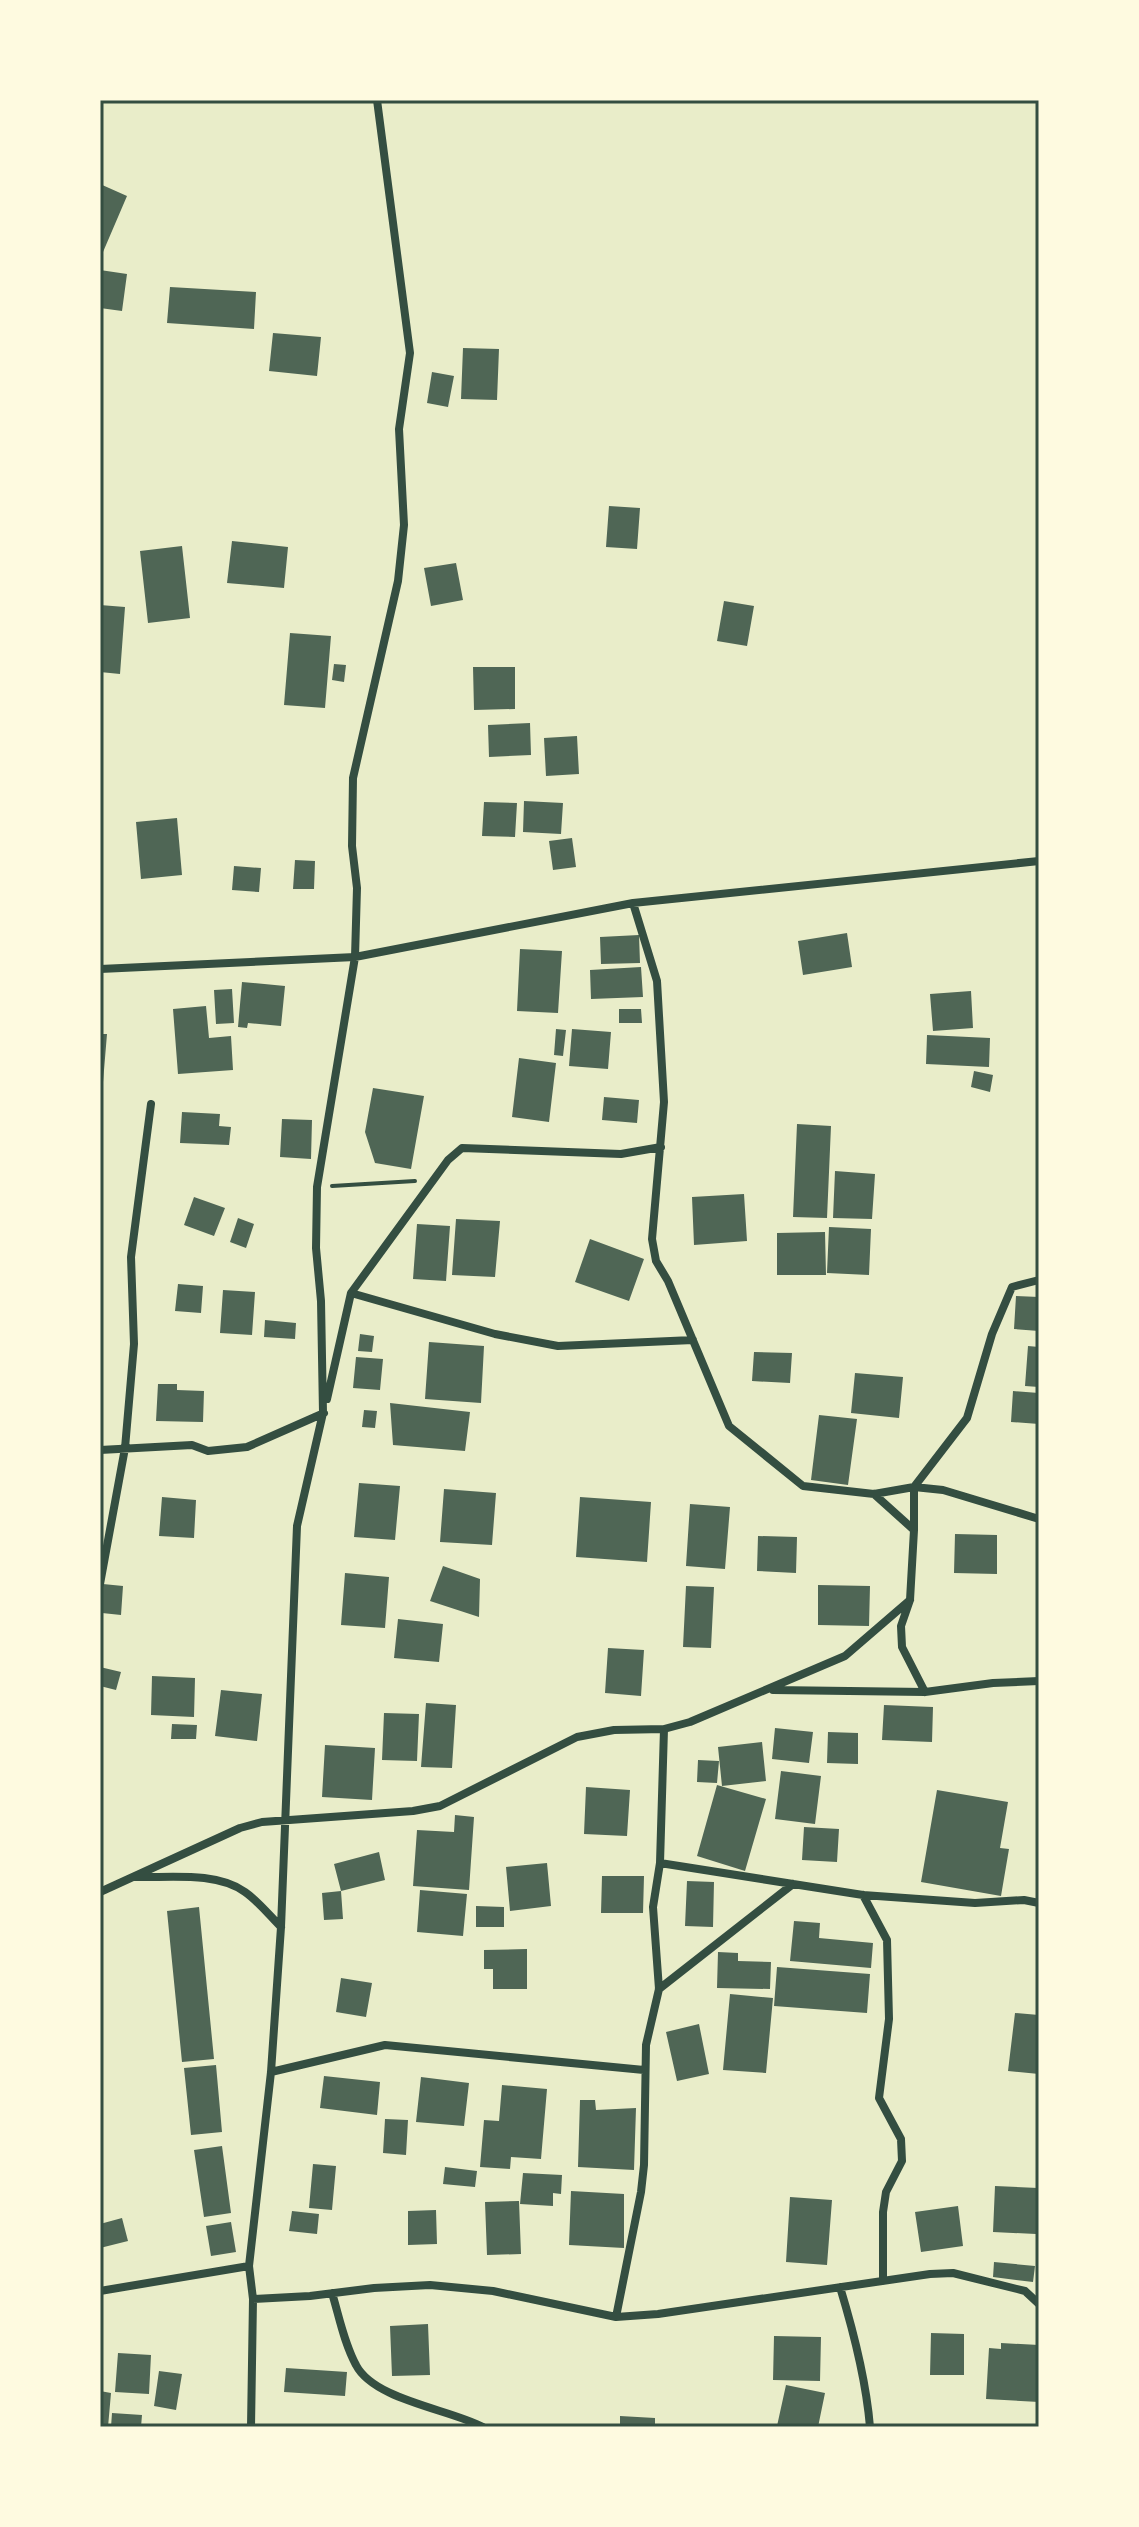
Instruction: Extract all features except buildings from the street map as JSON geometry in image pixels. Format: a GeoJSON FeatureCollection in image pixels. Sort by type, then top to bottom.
{"type":"FeatureCollection","features":[{"type":"Feature","properties":{"kind":"street"},"geometry":{"type":"LineString","coordinates":[[323,1413],[321,1301],[316,1248],[317,1187],[355,957],[357,888],[352,846],[353,778],[398,581],[404,525],[399,429],[410,353],[377,100]]}},
{"type":"Feature","properties":{"kind":"street"},"geometry":{"type":"LineString","coordinates":[[100,969],[355,957],[633,903],[1039,861]]}},
{"type":"Feature","properties":{"kind":"street"},"geometry":{"type":"LineString","coordinates":[[633,903],[657,981],[664,1102],[652,1239],[656,1261],[668,1281],[729,1426],[803,1486],[874,1494],[914,1487],[943,1490],[1039,1519]]}},
{"type":"Feature","properties":{"kind":"street"},"geometry":{"type":"LineString","coordinates":[[100,1584],[125,1448],[134,1344],[131,1257],[151,1104]]}},
{"type":"Feature","properties":{"kind":"street"},"geometry":{"type":"LineString","coordinates":[[251,2427],[253,2299],[249,2266],[271,2072],[281,1927],[297,1526],[351,1293],[448,1160],[462,1148],[621,1154],[661,1147]]}},
{"type":"Feature","properties":{"kind":"street"},"geometry":{"type":"LineString","coordinates":[[925,1692],[902,1647],[901,1626],[910,1600],[914,1487],[967,1418],[992,1334],[1012,1287],[1039,1280]]}},
{"type":"Feature","properties":{"kind":"street"},"geometry":{"type":"LineString","coordinates":[[351,1293],[495,1334],[558,1346],[693,1340]]}},
{"type":"Feature","properties":{"kind":"street"},"geometry":{"type":"LineString","coordinates":[[100,1450],[192,1445],[208,1451],[247,1447],[323,1413]]}},
{"type":"Feature","properties":{"kind":"street"},"geometry":{"type":"LineString","coordinates":[[874,1494],[914,1530]]}},
{"type":"Feature","properties":{"kind":"street"},"geometry":{"type":"LineString","coordinates":[[100,1892],[240,1828],[287,1820],[413,1811],[440,1806],[577,1737],[614,1730],[664,1729],[690,1722],[845,1656],[910,1600]]}},
{"type":"Feature","properties":{"kind":"street"},"geometry":{"type":"LineString","coordinates":[[770,1690],[925,1692],[993,1683],[1039,1681]]}},
{"type":"Feature","properties":{"kind":"street"},"geometry":{"type":"LineString","coordinates":[[616,2317],[641,2192],[646,2045],[659,1989],[653,1907],[660,1863],[664,1729]]}},
{"type":"Feature","properties":{"kind":"street"},"geometry":{"type":"LineString","coordinates":[[660,1863],[863,1895],[975,1903],[1024,1900],[1039,1903]]}},
{"type":"Feature","properties":{"kind":"street"},"geometry":{"type":"LineString","coordinates":[[133,1877],[211,1880],[229,1884],[245,1892],[281,1927]]}},
{"type":"Feature","properties":{"kind":"street"},"geometry":{"type":"LineString","coordinates":[[659,1989],[793,1884]]}},
{"type":"Feature","properties":{"kind":"street"},"geometry":{"type":"LineString","coordinates":[[863,1895],[887,1940],[889,2019],[879,2098],[901,2139],[902,2161],[886,2192],[883,2212],[883,2281]]}},
{"type":"Feature","properties":{"kind":"street"},"geometry":{"type":"LineString","coordinates":[[271,2072],[385,2045],[644,2070]]}},
{"type":"Feature","properties":{"kind":"street"},"geometry":{"type":"LineString","coordinates":[[100,2291],[249,2266]]}},
{"type":"Feature","properties":{"kind":"street"},"geometry":{"type":"LineString","coordinates":[[253,2299],[430,2285],[493,2291],[616,2317],[658,2314],[953,2273],[1025,2291],[1039,2304]]}},
{"type":"Feature","properties":{"kind":"street"},"geometry":{"type":"LineString","coordinates":[[840,2287],[860,2356],[870,2427]]}},
{"type":"Feature","properties":{"kind":"street"},"geometry":{"type":"LineString","coordinates":[[332,2293],[356,2366],[366,2379],[388,2392],[464,2417],[483,2427]]}},
{"type":"Feature","properties":{"kind":"path"},"geometry":{"type":"LineString","coordinates":[[317,1187],[409,1180],[432,1184]]}}]}
